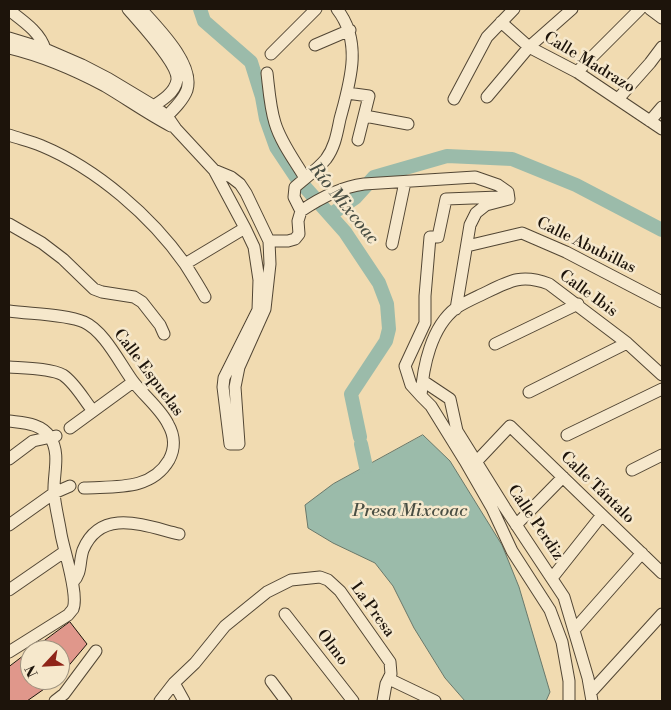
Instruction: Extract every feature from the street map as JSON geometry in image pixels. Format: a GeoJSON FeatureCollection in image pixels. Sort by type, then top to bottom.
{"type":"FeatureCollection","features":[{"type":"Feature","properties":{"kind":"street"},"geometry":{"type":"LineString","coordinates":[[128,9],[157,43],[176,72],[177,80],[174,88],[168,95],[149,108]]}},
{"type":"Feature","properties":{"kind":"street"},"geometry":{"type":"LineString","coordinates":[[141,9],[166,38],[185,68],[188,78],[187,90],[181,100],[164,118]]}},
{"type":"Feature","properties":{"kind":"street"},"geometry":{"type":"LineString","coordinates":[[271,54],[316,9]]}},
{"type":"Feature","properties":{"kind":"street"},"geometry":{"type":"LineString","coordinates":[[301,211],[294,197],[295,188],[326,160],[333,147],[352,67],[350,30],[337,9]]}},
{"type":"Feature","properties":{"kind":"street"},"geometry":{"type":"LineString","coordinates":[[454,99],[487,37],[514,9]]}},
{"type":"Feature","properties":{"kind":"street"},"geometry":{"type":"LineString","coordinates":[[487,97],[529,46],[572,9]]}},
{"type":"Feature","properties":{"kind":"street"},"geometry":{"type":"LineString","coordinates":[[577,72],[640,9]]}},
{"type":"Feature","properties":{"kind":"street"},"geometry":{"type":"LineString","coordinates":[[650,9],[662,18]]}},
{"type":"Feature","properties":{"kind":"street"},"geometry":{"type":"LineString","coordinates":[[9,10],[36,32],[46,49]]}},
{"type":"Feature","properties":{"kind":"street","name":"Calle Madrazo"},"geometry":{"type":"LineString","coordinates":[[501,22],[529,46],[577,72],[662,129]]}},
{"type":"Feature","properties":{"kind":"street"},"geometry":{"type":"LineString","coordinates":[[315,45],[350,30]]}},
{"type":"Feature","properties":{"kind":"street"},"geometry":{"type":"LineString","coordinates":[[9,38],[46,49],[109,79],[164,118],[214,170],[254,247],[259,280],[258,310],[224,378],[223,387],[230,444],[239,444],[235,387],[238,367],[265,310],[270,264],[269,241],[240,184],[231,177],[214,170]]}},
{"type":"Feature","properties":{"kind":"street"},"geometry":{"type":"LineString","coordinates":[[618,99],[650,64],[662,47]]}},
{"type":"Feature","properties":{"kind":"street"},"geometry":{"type":"LineString","coordinates":[[9,48],[44,58],[149,108]]}},
{"type":"Feature","properties":{"kind":"street"},"geometry":{"type":"LineString","coordinates":[[268,73],[271,108],[275,125],[305,178]]}},
{"type":"Feature","properties":{"kind":"street"},"geometry":{"type":"LineString","coordinates":[[347,93],[369,96],[358,140]]}},
{"type":"Feature","properties":{"kind":"street"},"geometry":{"type":"LineString","coordinates":[[650,121],[662,107]]}},
{"type":"Feature","properties":{"kind":"street"},"geometry":{"type":"LineString","coordinates":[[365,116],[408,124]]}},
{"type":"Feature","properties":{"kind":"street"},"geometry":{"type":"LineString","coordinates":[[9,135],[40,145],[62,155],[90,173],[142,214],[185,264],[205,297]]}},
{"type":"Feature","properties":{"kind":"street"},"geometry":{"type":"LineString","coordinates":[[269,241],[295,239],[299,234],[298,221],[301,211],[319,199],[350,186],[475,177],[498,185],[508,192],[509,197]]}},
{"type":"Feature","properties":{"kind":"street"},"geometry":{"type":"LineString","coordinates":[[392,244],[400,183]]}},
{"type":"Feature","properties":{"kind":"street"},"geometry":{"type":"LineString","coordinates":[[456,309],[470,225],[476,213],[486,206],[506,201],[509,197]]}},
{"type":"Feature","properties":{"kind":"street"},"geometry":{"type":"LineString","coordinates":[[422,388],[411,385],[405,366],[425,323],[425,296],[430,237],[438,237],[445,201],[449,198],[509,197]]}},
{"type":"Feature","properties":{"kind":"street"},"geometry":{"type":"LineString","coordinates":[[9,224],[42,243],[63,259],[94,289],[134,297],[160,324],[164,334]]}},
{"type":"Feature","properties":{"kind":"street"},"geometry":{"type":"LineString","coordinates":[[185,264],[245,228]]}},
{"type":"Feature","properties":{"kind":"street","name":"Calle Abubillas"},"geometry":{"type":"LineString","coordinates":[[467,246],[522,233],[566,252],[662,302]]}},
{"type":"Feature","properties":{"kind":"street","name":"Calle Ibis"},"geometry":{"type":"LineString","coordinates":[[422,388],[426,360],[434,337],[456,309],[500,285],[524,277],[549,284],[578,304],[627,343],[662,375]]}},
{"type":"Feature","properties":{"kind":"street"},"geometry":{"type":"LineString","coordinates":[[495,344],[578,304]]}},
{"type":"Feature","properties":{"kind":"street","name":"Calle Espuelas"},"geometry":{"type":"LineString","coordinates":[[9,312],[74,318],[85,322],[96,330],[133,382],[168,423],[173,437],[173,452],[165,467],[155,477],[142,483],[84,488]]}},
{"type":"Feature","properties":{"kind":"street"},"geometry":{"type":"LineString","coordinates":[[529,392],[627,343]]}},
{"type":"Feature","properties":{"kind":"street"},"geometry":{"type":"LineString","coordinates":[[9,367],[52,371],[62,374],[94,411]]}},
{"type":"Feature","properties":{"kind":"street"},"geometry":{"type":"LineString","coordinates":[[70,428],[133,382]]}},
{"type":"Feature","properties":{"kind":"street","name":"Calle Perdiz"},"geometry":{"type":"LineString","coordinates":[[422,388],[450,398],[457,431],[564,597],[591,697]]}},
{"type":"Feature","properties":{"kind":"street","name":"Calle Perdiz"},"geometry":{"type":"LineString","coordinates":[[422,388],[492,508],[512,551],[550,610],[562,642],[569,701]]}},
{"type":"Feature","properties":{"kind":"street"},"geometry":{"type":"LineString","coordinates":[[568,435],[662,389]]}},
{"type":"Feature","properties":{"kind":"street"},"geometry":{"type":"LineString","coordinates":[[9,421],[35,425],[54,436]]}},
{"type":"Feature","properties":{"kind":"street","name":"Calle Tántalo"},"geometry":{"type":"LineString","coordinates":[[476,462],[510,426],[662,573]]}},
{"type":"Feature","properties":{"kind":"street"},"geometry":{"type":"LineString","coordinates":[[9,459],[33,441],[54,436]]}},
{"type":"Feature","properties":{"kind":"street"},"geometry":{"type":"LineString","coordinates":[[9,652],[73,610],[73,582],[64,552],[54,493],[56,453],[54,436]]}},
{"type":"Feature","properties":{"kind":"street"},"geometry":{"type":"LineString","coordinates":[[632,470],[662,455]]}},
{"type":"Feature","properties":{"kind":"street"},"geometry":{"type":"LineString","coordinates":[[516,525],[562,477]]}},
{"type":"Feature","properties":{"kind":"street"},"geometry":{"type":"LineString","coordinates":[[9,525],[54,493],[70,486]]}},
{"type":"Feature","properties":{"kind":"street"},"geometry":{"type":"LineString","coordinates":[[552,578],[602,515]]}},
{"type":"Feature","properties":{"kind":"street"},"geometry":{"type":"LineString","coordinates":[[73,582],[78,578],[83,551],[88,541],[98,530],[109,524],[119,522],[135,523],[179,534]]}},
{"type":"Feature","properties":{"kind":"street"},"geometry":{"type":"LineString","coordinates":[[9,590],[64,552]]}},
{"type":"Feature","properties":{"kind":"street"},"geometry":{"type":"LineString","coordinates":[[574,630],[642,554]]}},
{"type":"Feature","properties":{"kind":"street","name":"La Presa"},"geometry":{"type":"LineString","coordinates":[[174,683],[195,663],[225,626],[267,592],[290,580],[320,577],[328,580],[340,591],[390,662],[392,667],[389,679]]}},
{"type":"Feature","properties":{"kind":"street","name":"Olmo"},"geometry":{"type":"LineString","coordinates":[[285,614],[353,701]]}},
{"type":"Feature","properties":{"kind":"street"},"geometry":{"type":"LineString","coordinates":[[591,697],[662,614]]}},
{"type":"Feature","properties":{"kind":"street"},"geometry":{"type":"LineString","coordinates":[[55,701],[64,694],[96,651]]}},
{"type":"Feature","properties":{"kind":"street"},"geometry":{"type":"LineString","coordinates":[[383,701],[389,679],[435,701]]}},
{"type":"Feature","properties":{"kind":"street"},"geometry":{"type":"LineString","coordinates":[[272,681],[286,701]]}},
{"type":"Feature","properties":{"kind":"street"},"geometry":{"type":"LineString","coordinates":[[160,701],[174,683],[184,701]]}},
{"type":"Feature","properties":{"kind":"water","name":"Presa Mixcoac"},"geometry":{"type":"Polygon","coordinates":[[[423,435],[450,461],[502,545],[519,587],[550,692],[546,701],[465,701],[445,678],[414,628],[393,586],[375,563],[333,543],[308,528],[305,505],[333,484],[423,435]]]}},
{"type":"Feature","properties":{"kind":"building"},"geometry":{"type":"Polygon","coordinates":[[[70,622],[87,644],[70,664],[70,640],[46,640],[70,622]]]}},
{"type":"Feature","properties":{"kind":"building"},"geometry":{"type":"Polygon","coordinates":[[[20,659],[20,690],[43,690],[27,701],[9,701],[9,667],[20,659]]]}},
{"type":"Feature","properties":{"kind":"waterway","name":"Río Mixcoac"},"geometry":{"type":"LineString","coordinates":[[200,9],[204,21],[251,62],[262,97],[266,119],[276,147],[296,177],[345,232],[379,283],[387,304],[389,329],[386,341],[351,394],[360,437]]}},
{"type":"Feature","properties":{"kind":"waterway"},"geometry":{"type":"LineString","coordinates":[[330,215],[355,198],[374,177],[447,156],[512,159],[576,185],[662,230]]}},
{"type":"Feature","properties":{"kind":"waterway","name":"Río Mixcoac"},"geometry":{"type":"LineString","coordinates":[[361,444],[366,467]]}}]}
